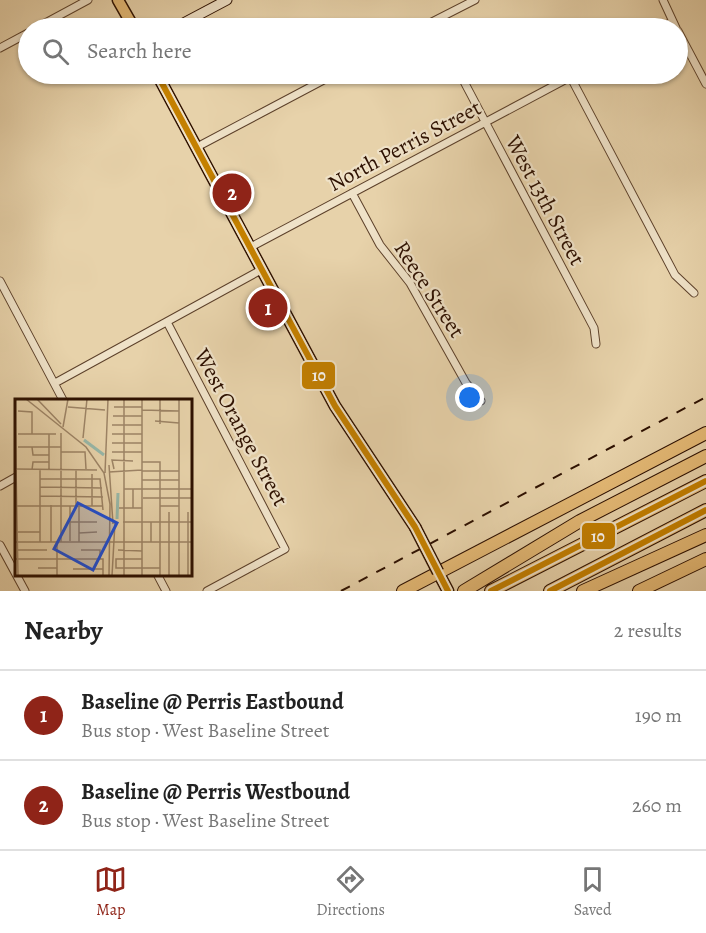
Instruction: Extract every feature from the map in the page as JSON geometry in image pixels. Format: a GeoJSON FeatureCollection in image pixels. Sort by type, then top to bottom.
{"type":"FeatureCollection","features":[{"type":"Feature","properties":{"kind":"highway"},"geometry":{"type":"LineString","coordinates":[[403,591],[706,433]]}},
{"type":"Feature","properties":{"kind":"highway"},"geometry":{"type":"LineString","coordinates":[[464,591],[580,521],[706,456]]}},
{"type":"Feature","properties":{"kind":"highway"},"geometry":{"type":"LineString","coordinates":[[491,591],[706,482]]}},
{"type":"Feature","properties":{"kind":"highway"},"geometry":{"type":"LineString","coordinates":[[550,591],[706,510]]}},
{"type":"Feature","properties":{"kind":"highway"},"geometry":{"type":"LineString","coordinates":[[584,591],[706,535]]}},
{"type":"Feature","properties":{"kind":"highway"},"geometry":{"type":"LineString","coordinates":[[639,591],[706,559]]}},
{"type":"Feature","properties":{"kind":"main road"},"geometry":{"type":"LineString","coordinates":[[118,0],[128,18]]}},
{"type":"Feature","properties":{"kind":"main road"},"geometry":{"type":"LineString","coordinates":[[163,84],[335,406],[415,527],[448,591]]}},
{"type":"Feature","properties":{"kind":"street"},"geometry":{"type":"LineString","coordinates":[[54,18],[87,0]]}},
{"type":"Feature","properties":{"kind":"street"},"geometry":{"type":"LineString","coordinates":[[193,18],[227,0]]}},
{"type":"Feature","properties":{"kind":"street"},"geometry":{"type":"LineString","coordinates":[[445,18],[475,0]]}},
{"type":"Feature","properties":{"kind":"street"},"geometry":{"type":"LineString","coordinates":[[663,0],[671,18]]}},
{"type":"Feature","properties":{"kind":"street"},"geometry":{"type":"LineString","coordinates":[[0,48],[18,38]]}},
{"type":"Feature","properties":{"kind":"street"},"geometry":{"type":"LineString","coordinates":[[688,51],[706,84]]}},
{"type":"Feature","properties":{"kind":"street"},"geometry":{"type":"LineString","coordinates":[[197,147],[316,84]]}},
{"type":"Feature","properties":{"kind":"street","name":"West 13th Street"},"geometry":{"type":"LineString","coordinates":[[465,84],[594,328],[596,344]]}},
{"type":"Feature","properties":{"kind":"street","name":"North Perris Street"},"geometry":{"type":"LineString","coordinates":[[249,248],[556,84]]}},
{"type":"Feature","properties":{"kind":"street"},"geometry":{"type":"LineString","coordinates":[[578,84],[675,275],[694,293]]}},
{"type":"Feature","properties":{"kind":"street","name":"Reece Street"},"geometry":{"type":"LineString","coordinates":[[352,193],[380,245],[410,283],[466,383],[482,401]]}},
{"type":"Feature","properties":{"kind":"street"},"geometry":{"type":"LineString","coordinates":[[55,383],[261,270]]}},
{"type":"Feature","properties":{"kind":"street"},"geometry":{"type":"LineString","coordinates":[[0,281],[63,399]]}},
{"type":"Feature","properties":{"kind":"street","name":"West Orange Street"},"geometry":{"type":"LineString","coordinates":[[167,322],[285,549],[207,591]]}},
{"type":"Feature","properties":{"kind":"street"},"geometry":{"type":"LineString","coordinates":[[0,486],[15,478]]}},
{"type":"Feature","properties":{"kind":"street"},"geometry":{"type":"LineString","coordinates":[[0,545],[15,573]]}},
{"type":"Feature","properties":{"kind":"street"},"geometry":{"type":"LineString","coordinates":[[17,576],[25,591]]}},
{"type":"Feature","properties":{"kind":"street"},"geometry":{"type":"LineString","coordinates":[[158,576],[166,591]]}},
{"type":"Feature","properties":{"kind":"railway"},"geometry":{"type":"LineString","coordinates":[[341,591],[706,397]]}},
{"type":"Feature","properties":{"kind":"transit line","name":"10"},"geometry":{"type":"LineString","coordinates":[[162,84],[335,406],[415,527],[448,591]]}},
{"type":"Feature","properties":{"kind":"transit line","name":"10"},"geometry":{"type":"LineString","coordinates":[[491,591],[706,481]]}},
{"type":"Feature","properties":{"kind":"transit line","name":"10"},"geometry":{"type":"LineString","coordinates":[[550,591],[706,510]]}},
{"type":"Feature","properties":{"kind":"place","name":"Baseline @ Perris Westbound"},"geometry":{"type":"Point","coordinates":[232,193]}},
{"type":"Feature","properties":{"kind":"place","name":"Baseline @ Perris Eastbound"},"geometry":{"type":"Point","coordinates":[268,308]}}]}
